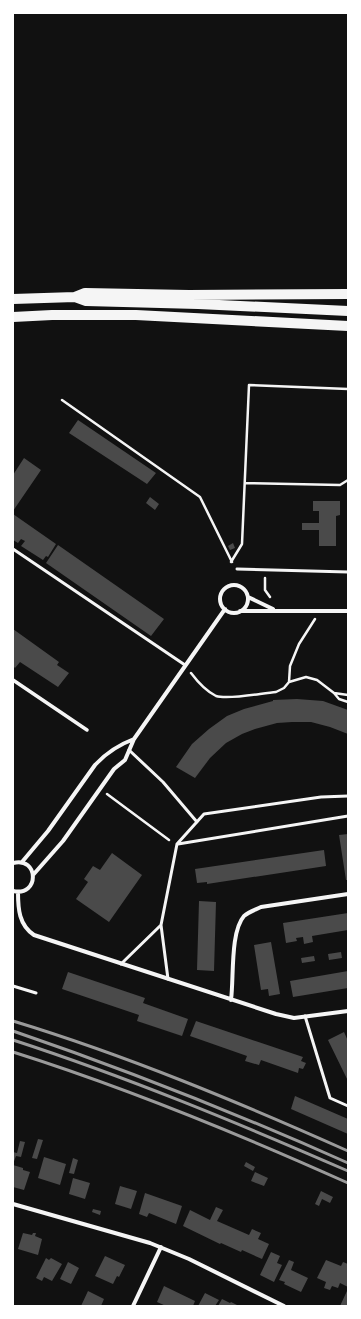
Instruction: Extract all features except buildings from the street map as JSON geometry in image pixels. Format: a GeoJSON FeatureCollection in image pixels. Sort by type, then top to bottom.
{"type":"FeatureCollection","features":[{"type":"Feature","properties":{"kind":"main road"},"geometry":{"type":"LineString","coordinates":[[75,297],[85,293],[189,295],[348,294]]}},
{"type":"Feature","properties":{"kind":"main road"},"geometry":{"type":"LineString","coordinates":[[13,299],[75,297],[86,300],[348,311]]}},
{"type":"Feature","properties":{"kind":"main road"},"geometry":{"type":"LineString","coordinates":[[13,317],[52,315],[136,315],[348,326]]}},
{"type":"Feature","properties":{"kind":"street"},"geometry":{"type":"LineString","coordinates":[[240,611],[246,606],[248,597],[247,592],[240,586],[236,585],[228,587],[222,593],[222,605],[232,612],[276,610],[348,611]]}},
{"type":"Feature","properties":{"kind":"street"},"geometry":{"type":"LineString","coordinates":[[248,597],[276,610]]}},
{"type":"Feature","properties":{"kind":"street"},"geometry":{"type":"LineString","coordinates":[[33,875],[63,841],[114,769],[125,760],[134,739],[225,608]]}},
{"type":"Feature","properties":{"kind":"street"},"geometry":{"type":"LineString","coordinates":[[13,680],[87,730]]}},
{"type":"Feature","properties":{"kind":"street"},"geometry":{"type":"LineString","coordinates":[[22,862],[48,831],[103,756],[121,744],[134,739]]}},
{"type":"Feature","properties":{"kind":"street"},"geometry":{"type":"LineString","coordinates":[[13,863],[22,862],[30,867],[33,875],[33,880],[29,887],[22,892],[15,892],[21,920],[28,931],[34,935],[276,1014],[294,1018],[348,1011]]}},
{"type":"Feature","properties":{"kind":"street"},"geometry":{"type":"LineString","coordinates":[[231,1000],[235,936],[240,923],[245,916],[251,911],[261,907],[348,894]]}},
{"type":"Feature","properties":{"kind":"street"},"geometry":{"type":"LineString","coordinates":[[13,1204],[139,1239],[161,1247],[189,1259],[284,1306]]}},
{"type":"Feature","properties":{"kind":"street"},"geometry":{"type":"LineString","coordinates":[[133,1306],[161,1247]]}},
{"type":"Feature","properties":{"kind":"lane"},"geometry":{"type":"LineString","coordinates":[[13,549],[185,665]]}},
{"type":"Feature","properties":{"kind":"lane"},"geometry":{"type":"LineString","coordinates":[[237,569],[348,572]]}},
{"type":"Feature","properties":{"kind":"lane"},"geometry":{"type":"LineString","coordinates":[[129,750],[163,782],[197,822]]}},
{"type":"Feature","properties":{"kind":"lane"},"geometry":{"type":"LineString","coordinates":[[168,979],[161,925],[177,844],[204,814],[321,797],[348,796]]}},
{"type":"Feature","properties":{"kind":"lane"},"geometry":{"type":"LineString","coordinates":[[177,844],[348,816]]}},
{"type":"Feature","properties":{"kind":"lane"},"geometry":{"type":"LineString","coordinates":[[122,964],[161,925]]}},
{"type":"Feature","properties":{"kind":"lane"},"geometry":{"type":"LineString","coordinates":[[13,986],[36,993]]}},
{"type":"Feature","properties":{"kind":"lane"},"geometry":{"type":"LineString","coordinates":[[305,1016],[330,1098],[348,1106]]}},
{"type":"Feature","properties":{"kind":"path"},"geometry":{"type":"LineString","coordinates":[[231,562],[242,544],[249,385],[348,389]]}},
{"type":"Feature","properties":{"kind":"path"},"geometry":{"type":"LineString","coordinates":[[62,400],[200,497],[231,562]]}},
{"type":"Feature","properties":{"kind":"path"},"geometry":{"type":"LineString","coordinates":[[245,483],[340,485],[348,480]]}},
{"type":"Feature","properties":{"kind":"path"},"geometry":{"type":"LineString","coordinates":[[231,562],[237,563]]}},
{"type":"Feature","properties":{"kind":"path"},"geometry":{"type":"LineString","coordinates":[[265,570],[265,590],[276,603],[276,610]]}},
{"type":"Feature","properties":{"kind":"path"},"geometry":{"type":"LineString","coordinates":[[289,682],[290,666],[300,644],[321,610]]}},
{"type":"Feature","properties":{"kind":"path"},"geometry":{"type":"LineString","coordinates":[[185,665],[204,688],[216,695],[226,698],[276,692],[284,688],[289,682],[306,677],[317,680],[334,693],[339,699],[348,702]]}},
{"type":"Feature","properties":{"kind":"path"},"geometry":{"type":"LineString","coordinates":[[334,693],[348,695]]}},
{"type":"Feature","properties":{"kind":"path"},"geometry":{"type":"LineString","coordinates":[[101,789],[177,844]]}},
{"type":"Feature","properties":{"kind":"railway"},"geometry":{"type":"LineString","coordinates":[[13,1021],[141,1065],[265,1115],[348,1151]]}},
{"type":"Feature","properties":{"kind":"railway"},"geometry":{"type":"LineString","coordinates":[[13,1031],[182,1093],[348,1163]]}},
{"type":"Feature","properties":{"kind":"railway"},"geometry":{"type":"LineString","coordinates":[[13,1040],[98,1069],[182,1101],[348,1171]]}},
{"type":"Feature","properties":{"kind":"railway"},"geometry":{"type":"LineString","coordinates":[[13,1052],[140,1096],[266,1147],[348,1183]]}}]}
